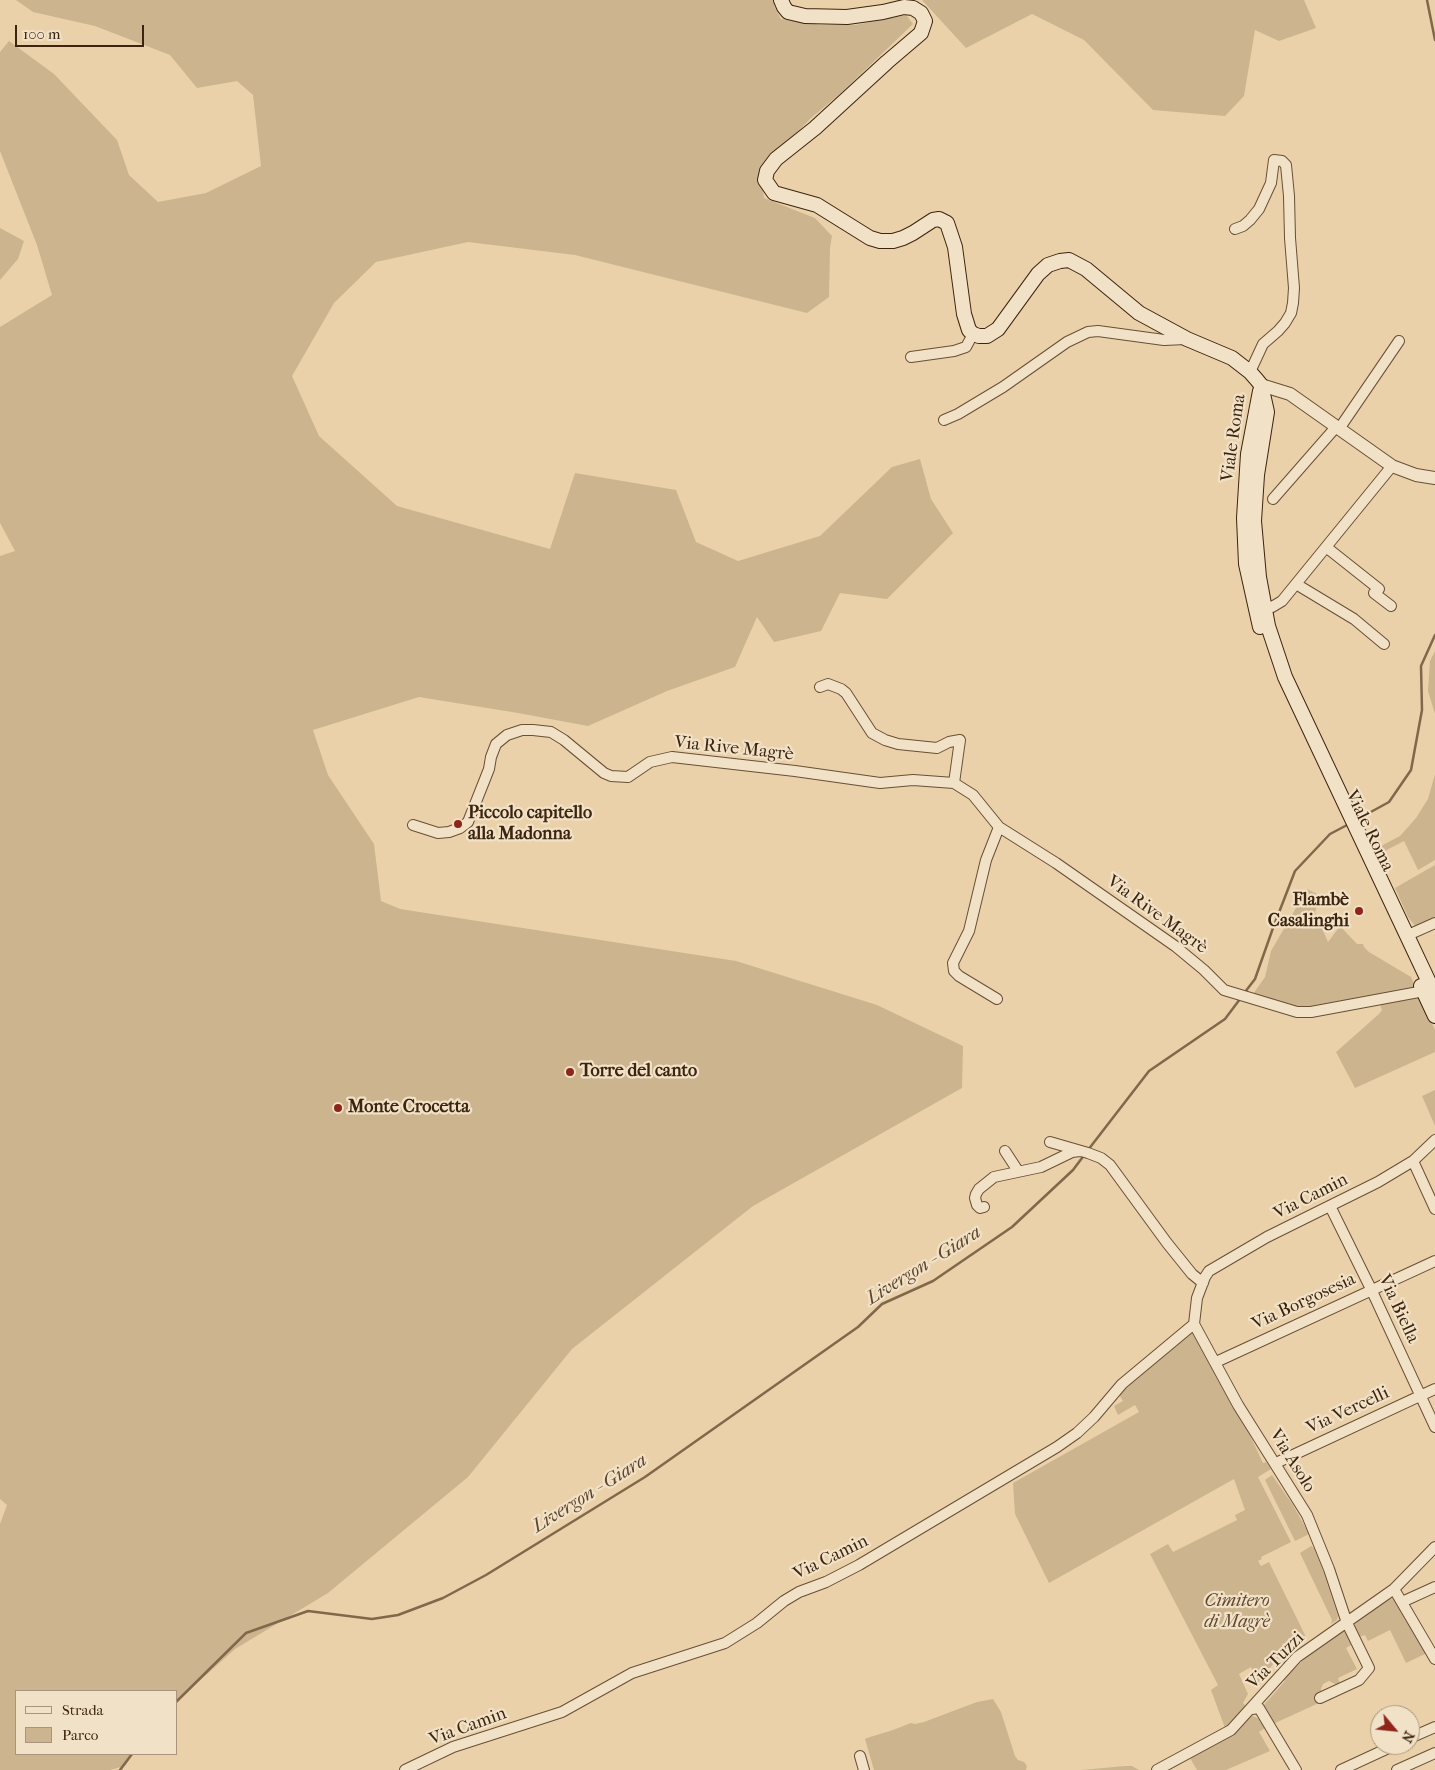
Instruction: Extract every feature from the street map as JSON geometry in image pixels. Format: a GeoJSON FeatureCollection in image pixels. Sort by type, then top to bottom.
{"type":"FeatureCollection","features":[{"type":"Feature","properties":{"kind":"main road"},"geometry":{"type":"LineString","coordinates":[[781,0],[788,12],[805,16],[847,17],[904,7],[913,8],[921,13],[926,21],[922,33],[887,62],[815,128],[776,159],[767,171],[765,180],[774,193],[817,205],[864,234],[880,240],[893,241],[903,238],[932,220],[939,218],[947,222],[955,247],[964,314],[969,330],[979,336],[987,336],[998,329],[1038,274],[1048,265],[1069,260],[1086,269],[1139,313],[1187,339],[1232,358],[1250,372],[1260,385]]}},
{"type":"Feature","properties":{"kind":"main road","name":"Viale Roma"},"geometry":{"type":"LineString","coordinates":[[1260,385],[1267,412],[1257,475],[1254,521],[1259,578],[1268,626],[1321,764],[1430,991],[1435,1016]]}},
{"type":"Feature","properties":{"kind":"main road","name":"Viale Roma"},"geometry":{"type":"LineString","coordinates":[[1260,385],[1248,463],[1244,518],[1246,564],[1255,609],[1281,688],[1321,764]]}},
{"type":"Feature","properties":{"kind":"street"},"geometry":{"type":"LineString","coordinates":[[1235,229],[1243,226],[1259,209],[1271,183],[1274,160],[1282,161],[1286,165],[1289,196],[1294,288],[1293,303],[1291,313],[1285,323],[1263,344],[1250,372]]}},
{"type":"Feature","properties":{"kind":"street"},"geometry":{"type":"LineString","coordinates":[[944,420],[958,414],[1003,387],[1067,342],[1088,332],[1098,331],[1164,340],[1187,339]]}},
{"type":"Feature","properties":{"kind":"street"},"geometry":{"type":"LineString","coordinates":[[911,357],[954,351],[966,347],[974,334]]}},
{"type":"Feature","properties":{"kind":"street"},"geometry":{"type":"LineString","coordinates":[[1273,499],[1337,428],[1399,341]]}},
{"type":"Feature","properties":{"kind":"street"},"geometry":{"type":"LineString","coordinates":[[1260,385],[1290,394],[1392,466],[1416,475],[1435,478]]}},
{"type":"Feature","properties":{"kind":"street"},"geometry":{"type":"LineString","coordinates":[[1265,606],[1279,603],[1392,466]]}},
{"type":"Feature","properties":{"kind":"street"},"geometry":{"type":"LineString","coordinates":[[1326,547],[1379,589],[1374,593],[1392,606]]}},
{"type":"Feature","properties":{"kind":"street"},"geometry":{"type":"LineString","coordinates":[[1296,584],[1354,619],[1384,644]]}},
{"type":"Feature","properties":{"kind":"street"},"geometry":{"type":"LineString","coordinates":[[820,687],[828,684],[846,693],[872,733],[885,740],[898,744],[938,748],[949,742],[960,740],[954,783]]}},
{"type":"Feature","properties":{"kind":"street","name":"Via Rive Magrè"},"geometry":{"type":"LineString","coordinates":[[413,825],[438,832],[448,832],[460,828],[468,822],[496,744],[507,735],[522,730],[552,732],[610,776],[628,777],[650,762],[672,757],[880,783],[913,780],[954,783],[973,795],[999,827],[1142,922],[1197,964],[1224,990],[1297,1012],[1311,1012],[1430,991]]}},
{"type":"Feature","properties":{"kind":"street"},"geometry":{"type":"LineString","coordinates":[[997,999],[959,976],[954,971],[952,963],[969,931],[986,860],[999,827]]}},
{"type":"Feature","properties":{"kind":"street"},"geometry":{"type":"LineString","coordinates":[[1404,937],[1435,923]]}},
{"type":"Feature","properties":{"kind":"street","name":"Via Camin"},"geometry":{"type":"LineString","coordinates":[[404,1770],[453,1748],[562,1712],[632,1673],[724,1643],[757,1623],[784,1601],[799,1592],[826,1582],[859,1565],[1057,1447],[1077,1433],[1094,1417],[1122,1384],[1194,1324],[1198,1298],[1209,1271],[1238,1253],[1378,1182],[1413,1160],[1435,1140]]}},
{"type":"Feature","properties":{"kind":"street"},"geometry":{"type":"LineString","coordinates":[[1050,1142],[1081,1150],[1101,1158],[1110,1165],[1167,1243],[1192,1274],[1203,1283]]}},
{"type":"Feature","properties":{"kind":"street"},"geometry":{"type":"LineString","coordinates":[[984,1207],[980,1208],[975,1198],[979,1189],[994,1177],[1041,1167],[1072,1152],[1081,1150]]}},
{"type":"Feature","properties":{"kind":"street"},"geometry":{"type":"LineString","coordinates":[[1005,1151],[1018,1171]]}},
{"type":"Feature","properties":{"kind":"street"},"geometry":{"type":"LineString","coordinates":[[1413,1160],[1435,1209]]}},
{"type":"Feature","properties":{"kind":"street","name":"Via Biella"},"geometry":{"type":"LineString","coordinates":[[1330,1206],[1372,1289],[1435,1427]]}},
{"type":"Feature","properties":{"kind":"street","name":"Via Borgosesia"},"geometry":{"type":"LineString","coordinates":[[1216,1362],[1435,1261]]}},
{"type":"Feature","properties":{"kind":"street","name":"Via Asolo"},"geometry":{"type":"LineString","coordinates":[[1194,1324],[1238,1405],[1307,1515],[1347,1623],[1369,1668],[1359,1680],[1320,1698]]}},
{"type":"Feature","properties":{"kind":"street","name":"Via Vercelli"},"geometry":{"type":"LineString","coordinates":[[1276,1463],[1435,1389]]}},
{"type":"Feature","properties":{"kind":"street","name":"Via Tuzzi"},"geometry":{"type":"LineString","coordinates":[[1157,1770],[1169,1767],[1225,1734],[1252,1709],[1297,1657],[1394,1589],[1435,1548]]}},
{"type":"Feature","properties":{"kind":"street"},"geometry":{"type":"LineString","coordinates":[[1402,1602],[1435,1587]]}},
{"type":"Feature","properties":{"kind":"street"},"geometry":{"type":"LineString","coordinates":[[1394,1589],[1434,1656]]}},
{"type":"Feature","properties":{"kind":"street"},"geometry":{"type":"LineString","coordinates":[[1252,1709],[1259,1708],[1296,1770]]}},
{"type":"Feature","properties":{"kind":"street"},"geometry":{"type":"LineString","coordinates":[[1420,1734],[1435,1727]]}},
{"type":"Feature","properties":{"kind":"street"},"geometry":{"type":"LineString","coordinates":[[1397,1770],[1435,1753]]}},
{"type":"Feature","properties":{"kind":"street"},"geometry":{"type":"LineString","coordinates":[[1341,1770],[1373,1755]]}},
{"type":"Feature","properties":{"kind":"street"},"geometry":{"type":"LineString","coordinates":[[860,1756],[864,1770]]}},
{"type":"Feature","properties":{"kind":"green space"},"geometry":{"type":"Polygon","coordinates":[[[16,0],[776,0],[774,6],[781,19],[821,25],[855,25],[906,15],[913,24],[841,93],[811,118],[776,154],[761,174],[764,198],[815,218],[832,236],[829,297],[807,313],[575,255],[468,242],[376,262],[334,303],[292,376],[319,436],[397,506],[550,549],[575,473],[676,490],[696,542],[738,561],[820,536],[892,467],[920,459],[931,499],[953,533],[887,599],[840,593],[821,631],[774,642],[757,617],[735,667],[667,691],[588,726],[419,697],[313,730],[328,775],[374,844],[381,901],[400,909],[736,961],[877,1005],[963,1046],[962,1088],[753,1206],[572,1349],[468,1477],[328,1593],[235,1649],[178,1700],[178,1690],[15,1690],[15,1755],[132,1755],[125,1766],[110,1770],[0,1770],[0,1524],[7,1505],[0,1499],[0,556],[15,551],[0,523],[0,327],[52,295],[37,245],[0,151],[0,52],[9,41],[54,74],[117,140],[129,175],[158,202],[206,193],[261,166],[253,95],[237,81],[197,88],[170,55],[95,26],[33,12],[16,0]]]}},
{"type":"Feature","properties":{"kind":"green space"},"geometry":{"type":"Polygon","coordinates":[[[922,0],[1304,0],[1316,28],[1279,41],[1255,30],[1244,96],[1225,116],[1153,110],[1084,40],[1032,14],[966,48],[922,0]]]}},
{"type":"Feature","properties":{"kind":"green space"},"geometry":{"type":"Polygon","coordinates":[[[0,228],[24,241],[18,259],[0,280],[0,228]]]}},
{"type":"Feature","properties":{"kind":"green space"},"geometry":{"type":"Polygon","coordinates":[[[1435,651],[1435,714],[1428,691],[1430,661],[1435,651]]]}},
{"type":"Feature","properties":{"kind":"green space"},"geometry":{"type":"Polygon","coordinates":[[[1435,774],[1435,860],[1418,870],[1404,841],[1379,854],[1375,849],[1400,836],[1416,818],[1428,799],[1435,774]]]}},
{"type":"Feature","properties":{"kind":"green space"},"geometry":{"type":"Polygon","coordinates":[[[1435,865],[1435,918],[1415,926],[1408,917],[1395,888],[1435,865]]]}},
{"type":"Feature","properties":{"kind":"green space"},"geometry":{"type":"Polygon","coordinates":[[[1307,889],[1321,896],[1315,912],[1328,942],[1340,926],[1357,944],[1363,944],[1369,952],[1411,977],[1414,984],[1412,989],[1301,1009],[1251,997],[1265,977],[1271,951],[1307,889]]]}},
{"type":"Feature","properties":{"kind":"green space"},"geometry":{"type":"Polygon","coordinates":[[[1418,997],[1435,1030],[1435,1052],[1355,1088],[1336,1052],[1379,1014],[1382,1010],[1379,1002],[1418,997]]]}},
{"type":"Feature","properties":{"kind":"green space"},"geometry":{"type":"Polygon","coordinates":[[[1435,1090],[1435,1126],[1422,1096],[1435,1090]]]}},
{"type":"Feature","properties":{"kind":"green space","name":"Cimitero di Magrè"},"geometry":{"type":"Polygon","coordinates":[[[1191,1330],[1237,1408],[1263,1463],[1266,1462],[1271,1469],[1258,1477],[1291,1542],[1261,1557],[1262,1559],[1258,1561],[1261,1566],[1269,1562],[1306,1637],[1276,1652],[1278,1658],[1258,1683],[1251,1667],[1239,1674],[1248,1694],[1243,1703],[1247,1707],[1225,1728],[1211,1690],[1218,1685],[1150,1554],[1168,1544],[1173,1552],[1237,1520],[1235,1515],[1245,1510],[1234,1479],[1049,1583],[1015,1514],[1013,1483],[1139,1412],[1135,1405],[1118,1415],[1114,1406],[1123,1401],[1118,1393],[1191,1330]]]}},
{"type":"Feature","properties":{"kind":"green space"},"geometry":{"type":"Polygon","coordinates":[[[1272,1475],[1293,1505],[1309,1534],[1295,1541],[1265,1480],[1272,1475]]]}},
{"type":"Feature","properties":{"kind":"green space"},"geometry":{"type":"Polygon","coordinates":[[[1311,1546],[1314,1548],[1322,1568],[1338,1616],[1337,1620],[1331,1624],[1332,1620],[1300,1553],[1311,1546]]]}},
{"type":"Feature","properties":{"kind":"green space"},"geometry":{"type":"Polygon","coordinates":[[[1394,1598],[1401,1606],[1400,1611],[1407,1623],[1410,1622],[1427,1653],[1406,1663],[1390,1630],[1368,1641],[1365,1635],[1359,1637],[1354,1627],[1360,1619],[1394,1598]]]}},
{"type":"Feature","properties":{"kind":"green space"},"geometry":{"type":"Polygon","coordinates":[[[1341,1632],[1347,1632],[1353,1644],[1346,1648],[1357,1669],[1338,1678],[1340,1684],[1329,1681],[1323,1684],[1322,1694],[1316,1697],[1319,1703],[1273,1724],[1263,1706],[1285,1681],[1283,1679],[1311,1653],[1341,1632]]]}},
{"type":"Feature","properties":{"kind":"green space"},"geometry":{"type":"Polygon","coordinates":[[[993,1699],[1001,1712],[1015,1756],[1018,1760],[1024,1762],[1027,1766],[1026,1770],[874,1770],[865,1739],[911,1723],[924,1722],[977,1702],[993,1699]]]}},
{"type":"Feature","properties":{"kind":"green space"},"geometry":{"type":"Polygon","coordinates":[[[1251,1716],[1259,1719],[1265,1728],[1259,1732],[1270,1751],[1226,1770],[1197,1770],[1190,1758],[1222,1741],[1251,1716]]]}},
{"type":"Feature","properties":{"kind":"green space"},"geometry":{"type":"Polygon","coordinates":[[[1132,1766],[1139,1770],[1081,1770],[1132,1766]]]}},
{"type":"Feature","properties":{"kind":"waterway","name":"Livergon - Giara"},"geometry":{"type":"LineString","coordinates":[[1427,0],[1435,40]]}},
{"type":"Feature","properties":{"kind":"waterway","name":"Livergon - Giara"},"geometry":{"type":"LineString","coordinates":[[1358,819],[1389,802],[1411,770],[1422,710],[1421,666],[1435,635]]}},
{"type":"Feature","properties":{"kind":"waterway","name":"Livergon - Giara"},"geometry":{"type":"LineString","coordinates":[[1245,992],[1255,979],[1295,871],[1330,834],[1349,824]]}},
{"type":"Feature","properties":{"kind":"waterway","name":"Livergon - Giara"},"geometry":{"type":"LineString","coordinates":[[1088,1150],[1149,1071],[1225,1019],[1240,999]]}},
{"type":"Feature","properties":{"kind":"waterway","name":"Livergon - Giara"},"geometry":{"type":"LineString","coordinates":[[178,1700],[246,1633],[308,1611],[372,1619],[398,1615],[443,1598],[486,1575],[645,1477],[858,1327],[882,1304],[933,1281],[1012,1227],[1073,1170],[1085,1154]]}},
{"type":"Feature","properties":{"kind":"waterway","name":"Livergon - Giara"},"geometry":{"type":"LineString","coordinates":[[120,1770],[131,1755]]}},
{"type":"Feature","properties":{"kind":"place","name":"Piccolo capitello alla Madonna"},"geometry":{"type":"Point","coordinates":[458,824]}},
{"type":"Feature","properties":{"kind":"place","name":"Flambè Casalinghi"},"geometry":{"type":"Point","coordinates":[1359,911]}},
{"type":"Feature","properties":{"kind":"place","name":"Torre del canto"},"geometry":{"type":"Point","coordinates":[570,1072]}},
{"type":"Feature","properties":{"kind":"place","name":"Monte Crocetta"},"geometry":{"type":"Point","coordinates":[338,1108]}}]}
